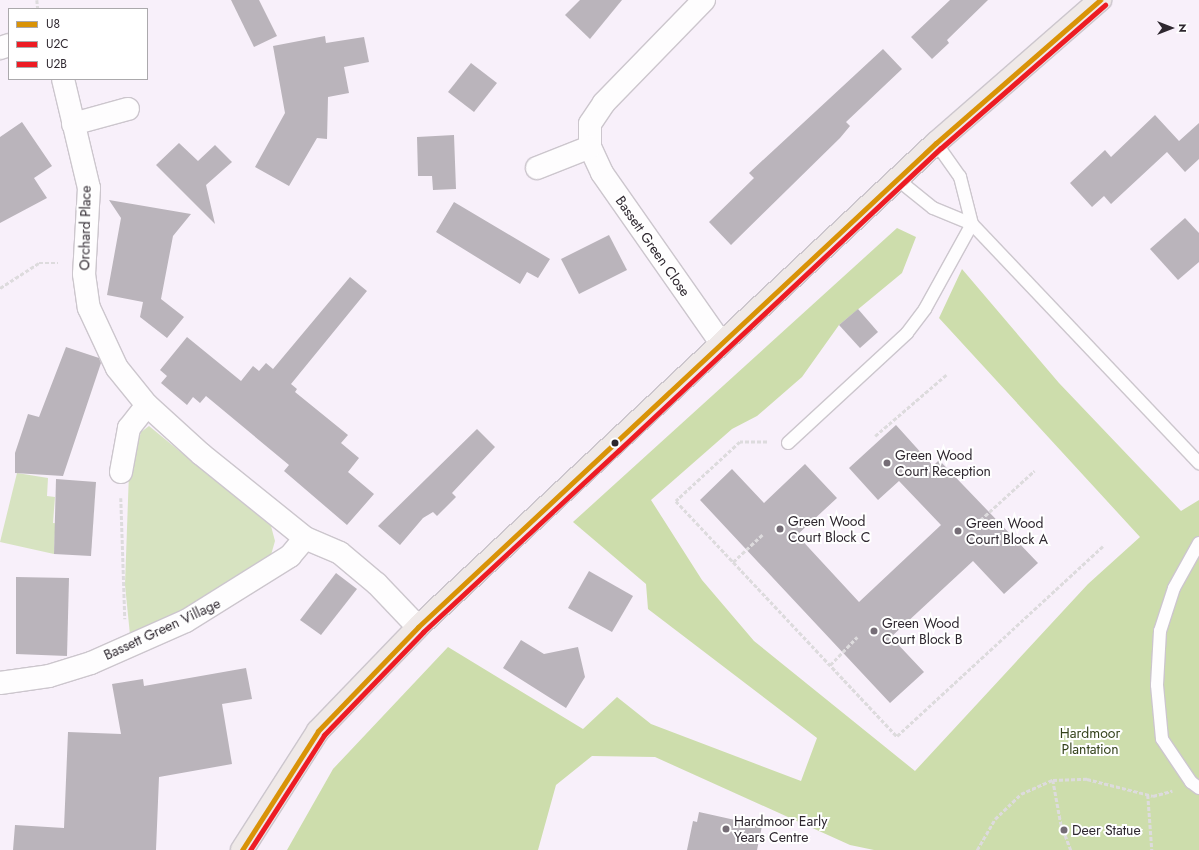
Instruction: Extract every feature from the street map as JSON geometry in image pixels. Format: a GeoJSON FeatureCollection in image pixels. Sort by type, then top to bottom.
{"type":"FeatureCollection","features":[{"type":"Feature","properties":{"kind":"main road"},"geometry":{"type":"LineString","coordinates":[[242,850],[318,731],[418,626],[936,143],[1100,0]]}},
{"type":"Feature","properties":{"kind":"street","name":"Bassett Green Close"},"geometry":{"type":"LineString","coordinates":[[704,0],[604,103],[590,124],[590,147],[602,173],[721,343]]}},
{"type":"Feature","properties":{"kind":"street","name":"Orchard Place"},"geometry":{"type":"LineString","coordinates":[[63,80],[89,188],[84,274],[89,308],[117,368],[147,405]]}},
{"type":"Feature","properties":{"kind":"street"},"geometry":{"type":"LineString","coordinates":[[73,124],[128,109]]}},
{"type":"Feature","properties":{"kind":"street"},"geometry":{"type":"LineString","coordinates":[[537,168],[590,147]]}},
{"type":"Feature","properties":{"kind":"street"},"geometry":{"type":"LineString","coordinates":[[121,472],[129,428],[147,405],[305,538],[340,554],[377,584],[418,626]]}},
{"type":"Feature","properties":{"kind":"street","name":"Bassett Green Village"},"geometry":{"type":"LineString","coordinates":[[0,683],[49,676],[186,621],[230,597],[290,556],[305,538]]}},
{"type":"Feature","properties":{"kind":"lane"},"geometry":{"type":"LineString","coordinates":[[788,443],[907,333],[925,309],[972,224],[960,177],[936,143]]}},
{"type":"Feature","properties":{"kind":"lane"},"geometry":{"type":"LineString","coordinates":[[897,179],[933,208],[972,224],[1199,462]]}},
{"type":"Feature","properties":{"kind":"lane"},"geometry":{"type":"LineString","coordinates":[[1195,785],[1162,739],[1157,685],[1160,631],[1174,588],[1199,543]]}},
{"type":"Feature","properties":{"kind":"path"},"geometry":{"type":"LineString","coordinates":[[0,288],[39,263],[53,262],[84,274]]}},
{"type":"Feature","properties":{"kind":"path"},"geometry":{"type":"LineString","coordinates":[[876,436],[946,375]]}},
{"type":"Feature","properties":{"kind":"path"},"geometry":{"type":"LineString","coordinates":[[788,443],[740,442],[676,501],[897,736],[1103,546]]}},
{"type":"Feature","properties":{"kind":"path"},"geometry":{"type":"LineString","coordinates":[[976,524],[1034,471]]}},
{"type":"Feature","properties":{"kind":"path"},"geometry":{"type":"LineString","coordinates":[[121,472],[122,601],[129,644]]}},
{"type":"Feature","properties":{"kind":"path"},"geometry":{"type":"LineString","coordinates":[[733,562],[762,535]]}},
{"type":"Feature","properties":{"kind":"path"},"geometry":{"type":"LineString","coordinates":[[830,665],[857,638]]}},
{"type":"Feature","properties":{"kind":"path"},"geometry":{"type":"LineString","coordinates":[[977,850],[995,820],[1021,794],[1053,780],[1086,779],[1148,795],[1170,793],[1195,785]]}},
{"type":"Feature","properties":{"kind":"path"},"geometry":{"type":"LineString","coordinates":[[1053,780],[1061,824],[1071,850]]}},
{"type":"Feature","properties":{"kind":"path"},"geometry":{"type":"LineString","coordinates":[[1148,795],[1152,850]]}},
{"type":"Feature","properties":{"kind":"green space","name":"Hardmoor Plantation"},"geometry":{"type":"Polygon","coordinates":[[[897,228],[916,237],[902,273],[839,325],[802,377],[757,416],[732,429],[651,500],[702,580],[754,641],[915,771],[1088,584],[1140,537],[939,318],[962,269],[1059,383],[1181,511],[1199,500],[1199,850],[874,850],[850,845],[655,757],[592,756],[556,785],[538,850],[287,850],[333,769],[448,647],[583,729],[617,697],[651,724],[801,781],[817,738],[648,609],[646,584],[573,522],[897,228]]]}},
{"type":"Feature","properties":{"kind":"green space"},"geometry":{"type":"Polygon","coordinates":[[[149,426],[271,526],[275,541],[271,555],[206,598],[130,635],[125,585],[129,472],[141,432],[149,426]]]}},
{"type":"Feature","properties":{"kind":"green space"},"geometry":{"type":"Polygon","coordinates":[[[17,473],[48,478],[47,496],[55,497],[53,523],[64,524],[55,532],[54,554],[0,542],[17,473]]]}},
{"type":"Feature","properties":{"kind":"building"},"geometry":{"type":"Polygon","coordinates":[[[231,0],[259,0],[277,36],[254,47],[231,0]]]}},
{"type":"Feature","properties":{"kind":"building"},"geometry":{"type":"Polygon","coordinates":[[[580,0],[622,0],[590,39],[565,15],[580,0]]]}},
{"type":"Feature","properties":{"kind":"building"},"geometry":{"type":"Polygon","coordinates":[[[950,0],[988,0],[947,40],[949,43],[932,59],[911,37],[950,0]]]}},
{"type":"Feature","properties":{"kind":"building"},"geometry":{"type":"Polygon","coordinates":[[[325,36],[326,43],[364,37],[369,62],[344,67],[349,93],[328,97],[327,139],[317,138],[289,186],[255,167],[285,113],[273,46],[325,36]]]}},
{"type":"Feature","properties":{"kind":"building"},"geometry":{"type":"Polygon","coordinates":[[[883,49],[902,69],[846,122],[850,126],[840,138],[731,245],[709,222],[754,178],[749,173],[883,49]]]}},
{"type":"Feature","properties":{"kind":"building"},"geometry":{"type":"Polygon","coordinates":[[[471,63],[497,83],[474,112],[448,92],[471,63]]]}},
{"type":"Feature","properties":{"kind":"building"},"geometry":{"type":"Polygon","coordinates":[[[1155,115],[1179,141],[1199,123],[1199,159],[1185,172],[1167,152],[1111,204],[1104,196],[1092,207],[1070,183],[1105,150],[1111,157],[1155,115]]]}},
{"type":"Feature","properties":{"kind":"building"},"geometry":{"type":"Polygon","coordinates":[[[22,122],[52,166],[34,178],[47,198],[0,223],[0,137],[22,122]]]}},
{"type":"Feature","properties":{"kind":"building"},"geometry":{"type":"Polygon","coordinates":[[[454,135],[456,189],[433,190],[432,176],[418,176],[417,137],[454,135]]]}},
{"type":"Feature","properties":{"kind":"building"},"geometry":{"type":"Polygon","coordinates":[[[179,143],[198,161],[215,145],[232,162],[206,185],[215,224],[156,165],[179,143]]]}},
{"type":"Feature","properties":{"kind":"building"},"geometry":{"type":"Polygon","coordinates":[[[109,200],[191,214],[173,236],[161,299],[184,317],[167,338],[140,317],[143,302],[107,295],[121,218],[109,200]]]}},
{"type":"Feature","properties":{"kind":"building"},"geometry":{"type":"Polygon","coordinates":[[[454,202],[550,259],[538,278],[527,272],[520,284],[436,232],[454,202]]]}},
{"type":"Feature","properties":{"kind":"building"},"geometry":{"type":"Polygon","coordinates":[[[1185,218],[1199,233],[1199,262],[1178,280],[1150,249],[1185,218]]]}},
{"type":"Feature","properties":{"kind":"building"},"geometry":{"type":"Polygon","coordinates":[[[609,235],[627,270],[579,294],[561,259],[609,235]]]}},
{"type":"Feature","properties":{"kind":"building"},"geometry":{"type":"Polygon","coordinates":[[[350,277],[367,291],[291,384],[297,389],[295,392],[348,435],[341,443],[359,458],[348,472],[374,494],[347,525],[284,471],[289,465],[206,396],[200,403],[193,397],[187,405],[161,383],[167,376],[160,370],[187,337],[241,381],[253,366],[259,371],[266,363],[273,369],[350,277]]]}},
{"type":"Feature","properties":{"kind":"building"},"geometry":{"type":"Polygon","coordinates":[[[858,309],[878,332],[860,348],[839,325],[858,309]]]}},
{"type":"Feature","properties":{"kind":"building"},"geometry":{"type":"Polygon","coordinates":[[[66,347],[99,358],[101,363],[63,476],[15,473],[15,453],[28,414],[39,417],[66,347]]]}},
{"type":"Feature","properties":{"kind":"building"},"geometry":{"type":"Polygon","coordinates":[[[896,425],[933,466],[939,460],[1038,563],[1004,594],[973,561],[891,637],[924,672],[890,703],[700,500],[732,469],[764,503],[805,464],[837,498],[797,535],[859,602],[941,525],[899,481],[878,500],[849,468],[896,425]]]}},
{"type":"Feature","properties":{"kind":"building"},"geometry":{"type":"Polygon","coordinates":[[[477,429],[495,447],[452,493],[456,497],[437,516],[433,512],[423,518],[400,545],[378,526],[477,429]]]}},
{"type":"Feature","properties":{"kind":"building"},"geometry":{"type":"Polygon","coordinates":[[[56,479],[96,482],[91,556],[54,554],[56,479]]]}},
{"type":"Feature","properties":{"kind":"building"},"geometry":{"type":"Polygon","coordinates":[[[589,571],[633,596],[612,632],[568,608],[589,571]]]}},
{"type":"Feature","properties":{"kind":"building"},"geometry":{"type":"Polygon","coordinates":[[[336,573],[357,589],[321,635],[300,620],[336,573]]]}},
{"type":"Feature","properties":{"kind":"building"},"geometry":{"type":"Polygon","coordinates":[[[16,577],[69,578],[67,656],[16,654],[16,577]]]}},
{"type":"Feature","properties":{"kind":"building"},"geometry":{"type":"Polygon","coordinates":[[[521,640],[544,654],[578,647],[585,677],[566,708],[503,668],[521,640]]]}},
{"type":"Feature","properties":{"kind":"building"},"geometry":{"type":"Polygon","coordinates":[[[246,668],[252,699],[222,704],[232,764],[159,777],[156,850],[13,850],[15,825],[64,828],[68,732],[121,734],[112,684],[143,679],[144,686],[246,668]]]}},
{"type":"Feature","properties":{"kind":"building","name":"Hardmoor Early Years Centre"},"geometry":{"type":"Polygon","coordinates":[[[699,812],[762,826],[757,850],[687,850],[693,821],[697,822],[699,812]]]}},
{"type":"Feature","properties":{"kind":"transit line","name":"U8"},"geometry":{"type":"LineString","coordinates":[[242,850],[318,731],[418,627],[936,143],[1100,0]]}},
{"type":"Feature","properties":{"kind":"transit line","name":"U2C"},"geometry":{"type":"LineString","coordinates":[[619,450],[941,148],[1105,5]]}},
{"type":"Feature","properties":{"kind":"transit line","name":"U2B"},"geometry":{"type":"LineString","coordinates":[[250,850],[324,735],[423,632],[619,450]]}},
{"type":"Feature","properties":{"kind":"place","name":"Green Wood Court Reception"},"geometry":{"type":"Point","coordinates":[887,463]}},
{"type":"Feature","properties":{"kind":"place","name":"Green Wood Court Block C"},"geometry":{"type":"Point","coordinates":[780,529]}},
{"type":"Feature","properties":{"kind":"place","name":"Green Wood Court Block A"},"geometry":{"type":"Point","coordinates":[958,531]}},
{"type":"Feature","properties":{"kind":"place","name":"Green Wood Court Block B"},"geometry":{"type":"Point","coordinates":[874,631]}},
{"type":"Feature","properties":{"kind":"place","name":"Hardmoor Early Years Centre"},"geometry":{"type":"Point","coordinates":[726,829]}},
{"type":"Feature","properties":{"kind":"place","name":"Deer Statue"},"geometry":{"type":"Point","coordinates":[1064,830]}}]}
